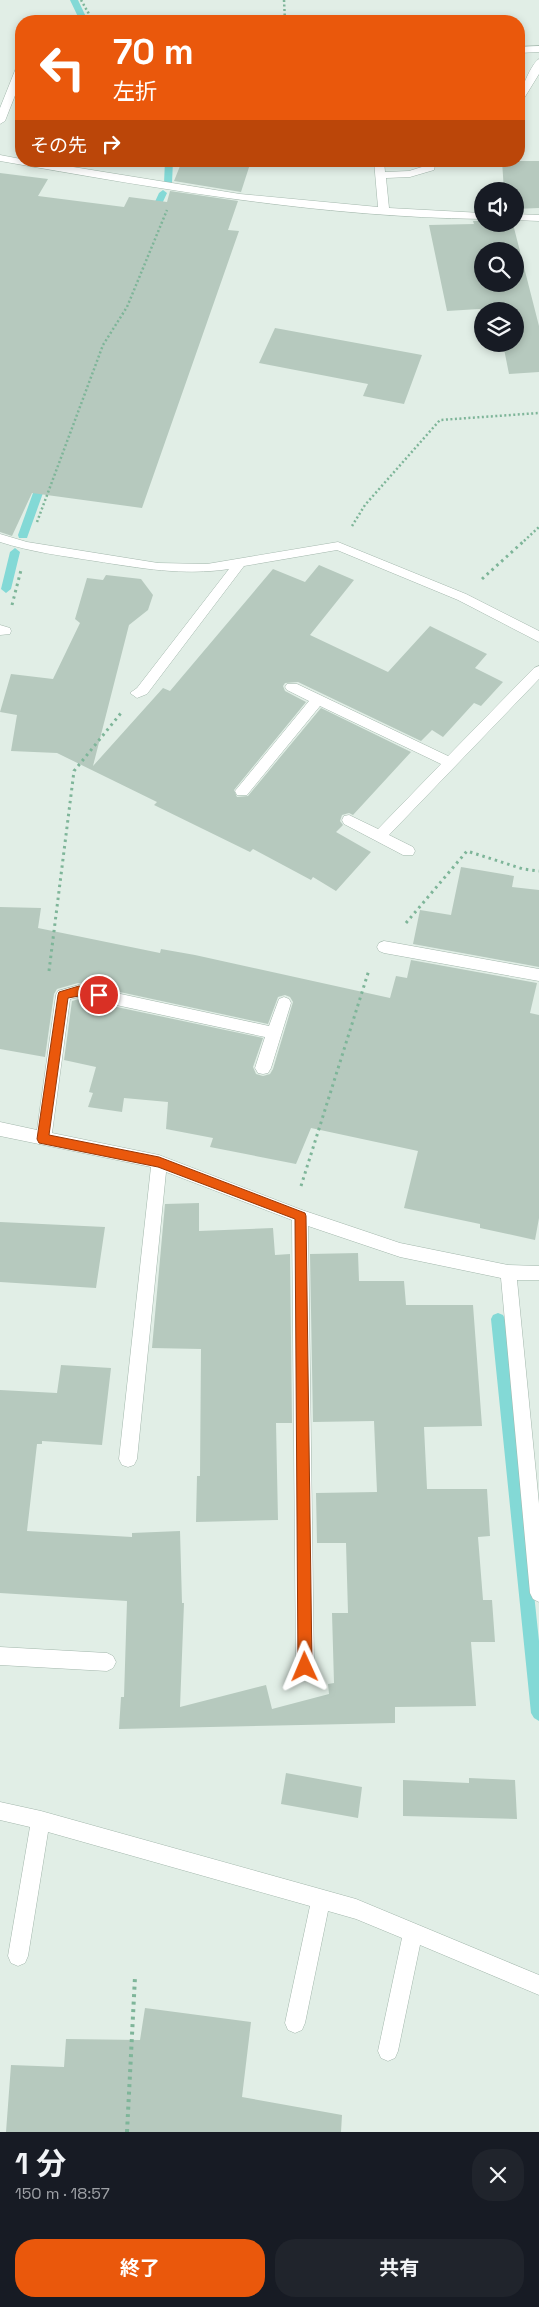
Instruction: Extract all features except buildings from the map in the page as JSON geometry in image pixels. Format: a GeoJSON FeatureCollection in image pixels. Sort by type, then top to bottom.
{"type":"FeatureCollection","features":[{"type":"Feature","properties":{"kind":"street"},"geometry":{"type":"LineString","coordinates":[[525,50],[539,49]]}},
{"type":"Feature","properties":{"kind":"street"},"geometry":{"type":"LineString","coordinates":[[525,89],[532,79],[539,62]]}},
{"type":"Feature","properties":{"kind":"street"},"geometry":{"type":"LineString","coordinates":[[0,121],[4,102],[15,80]]}},
{"type":"Feature","properties":{"kind":"street"},"geometry":{"type":"LineString","coordinates":[[0,158],[15,161]]}},
{"type":"Feature","properties":{"kind":"street"},"geometry":{"type":"LineString","coordinates":[[51,167],[175,189],[275,202],[384,211],[474,216]]}},
{"type":"Feature","properties":{"kind":"street"},"geometry":{"type":"LineString","coordinates":[[379,167],[384,211]]}},
{"type":"Feature","properties":{"kind":"street"},"geometry":{"type":"LineString","coordinates":[[380,175],[410,174],[430,167]]}},
{"type":"Feature","properties":{"kind":"street"},"geometry":{"type":"LineString","coordinates":[[524,217],[539,218]]}},
{"type":"Feature","properties":{"kind":"street"},"geometry":{"type":"LineString","coordinates":[[0,538],[27,546],[158,567],[207,568],[338,546],[462,597],[539,636]]}},
{"type":"Feature","properties":{"kind":"street"},"geometry":{"type":"LineString","coordinates":[[136,693],[142,691],[240,563]]}},
{"type":"Feature","properties":{"kind":"street"},"geometry":{"type":"LineString","coordinates":[[379,836],[539,671]]}},
{"type":"Feature","properties":{"kind":"street"},"geometry":{"type":"LineString","coordinates":[[292,687],[451,763]]}},
{"type":"Feature","properties":{"kind":"street"},"geometry":{"type":"LineString","coordinates":[[242,792],[318,699]]}},
{"type":"Feature","properties":{"kind":"street"},"geometry":{"type":"LineString","coordinates":[[349,820],[408,851]]}},
{"type":"Feature","properties":{"kind":"street"},"geometry":{"type":"LineString","coordinates":[[384,948],[539,975]]}},
{"type":"Feature","properties":{"kind":"street"},"geometry":{"type":"LineString","coordinates":[[43,1139],[63,995],[79,991],[274,1033]]}},
{"type":"Feature","properties":{"kind":"street"},"geometry":{"type":"LineString","coordinates":[[263,1068],[284,1003]]}},
{"type":"Feature","properties":{"kind":"street"},"geometry":{"type":"LineString","coordinates":[[0,1129],[159,1162],[297,1215],[400,1250],[508,1272],[539,1273]]}},
{"type":"Feature","properties":{"kind":"street"},"geometry":{"type":"LineString","coordinates":[[128,1459],[159,1162]]}},
{"type":"Feature","properties":{"kind":"street"},"geometry":{"type":"LineString","coordinates":[[297,1215],[305,1667]]}},
{"type":"Feature","properties":{"kind":"street"},"geometry":{"type":"LineString","coordinates":[[508,1272],[539,1593]]}},
{"type":"Feature","properties":{"kind":"street"},"geometry":{"type":"LineString","coordinates":[[0,1656],[107,1662]]}},
{"type":"Feature","properties":{"kind":"street"},"geometry":{"type":"LineString","coordinates":[[0,1811],[40,1820],[356,1908],[539,1984]]}},
{"type":"Feature","properties":{"kind":"street"},"geometry":{"type":"LineString","coordinates":[[18,1956],[40,1820]]}},
{"type":"Feature","properties":{"kind":"street"},"geometry":{"type":"LineString","coordinates":[[295,2023],[321,1898]]}},
{"type":"Feature","properties":{"kind":"street"},"geometry":{"type":"LineString","coordinates":[[388,2051],[413,1932]]}},
{"type":"Feature","properties":{"kind":"path"},"geometry":{"type":"LineString","coordinates":[[81,0],[90,15]]}},
{"type":"Feature","properties":{"kind":"path"},"geometry":{"type":"LineString","coordinates":[[284,0],[285,15]]}},
{"type":"Feature","properties":{"kind":"path"},"geometry":{"type":"LineString","coordinates":[[3,630],[27,546],[103,345],[127,306],[175,189]]}},
{"type":"Feature","properties":{"kind":"path"},"geometry":{"type":"LineString","coordinates":[[338,546],[365,505],[440,420],[539,413]]}},
{"type":"Feature","properties":{"kind":"path"},"geometry":{"type":"LineString","coordinates":[[462,597],[539,527]]}},
{"type":"Feature","properties":{"kind":"path"},"geometry":{"type":"LineString","coordinates":[[48,978],[74,771],[136,693]]}},
{"type":"Feature","properties":{"kind":"path"},"geometry":{"type":"LineString","coordinates":[[297,1215],[372,959],[384,948],[467,851],[523,869],[539,871]]}},
{"type":"Feature","properties":{"kind":"path"},"geometry":{"type":"LineString","coordinates":[[127,2132],[135,1977]]}},
{"type":"Feature","properties":{"kind":"waterway"},"geometry":{"type":"LineString","coordinates":[[74,0],[81,15]]}},
{"type":"Feature","properties":{"kind":"waterway"},"geometry":{"type":"LineString","coordinates":[[168,183],[169,167]]}},
{"type":"Feature","properties":{"kind":"waterway"},"geometry":{"type":"LineString","coordinates":[[152,217],[163,193]]}},
{"type":"Feature","properties":{"kind":"waterway"},"geometry":{"type":"LineString","coordinates":[[23,535],[43,479]]}},
{"type":"Feature","properties":{"kind":"waterway"},"geometry":{"type":"LineString","coordinates":[[6,589],[15,552]]}},
{"type":"Feature","properties":{"kind":"waterway"},"geometry":{"type":"LineString","coordinates":[[498,1319],[539,1713]]}},
{"type":"Feature","properties":{"kind":"route"},"geometry":{"type":"LineString","coordinates":[[99,995],[79,991],[63,995],[43,1139],[159,1162],[300,1216],[305,1667]]}}]}
